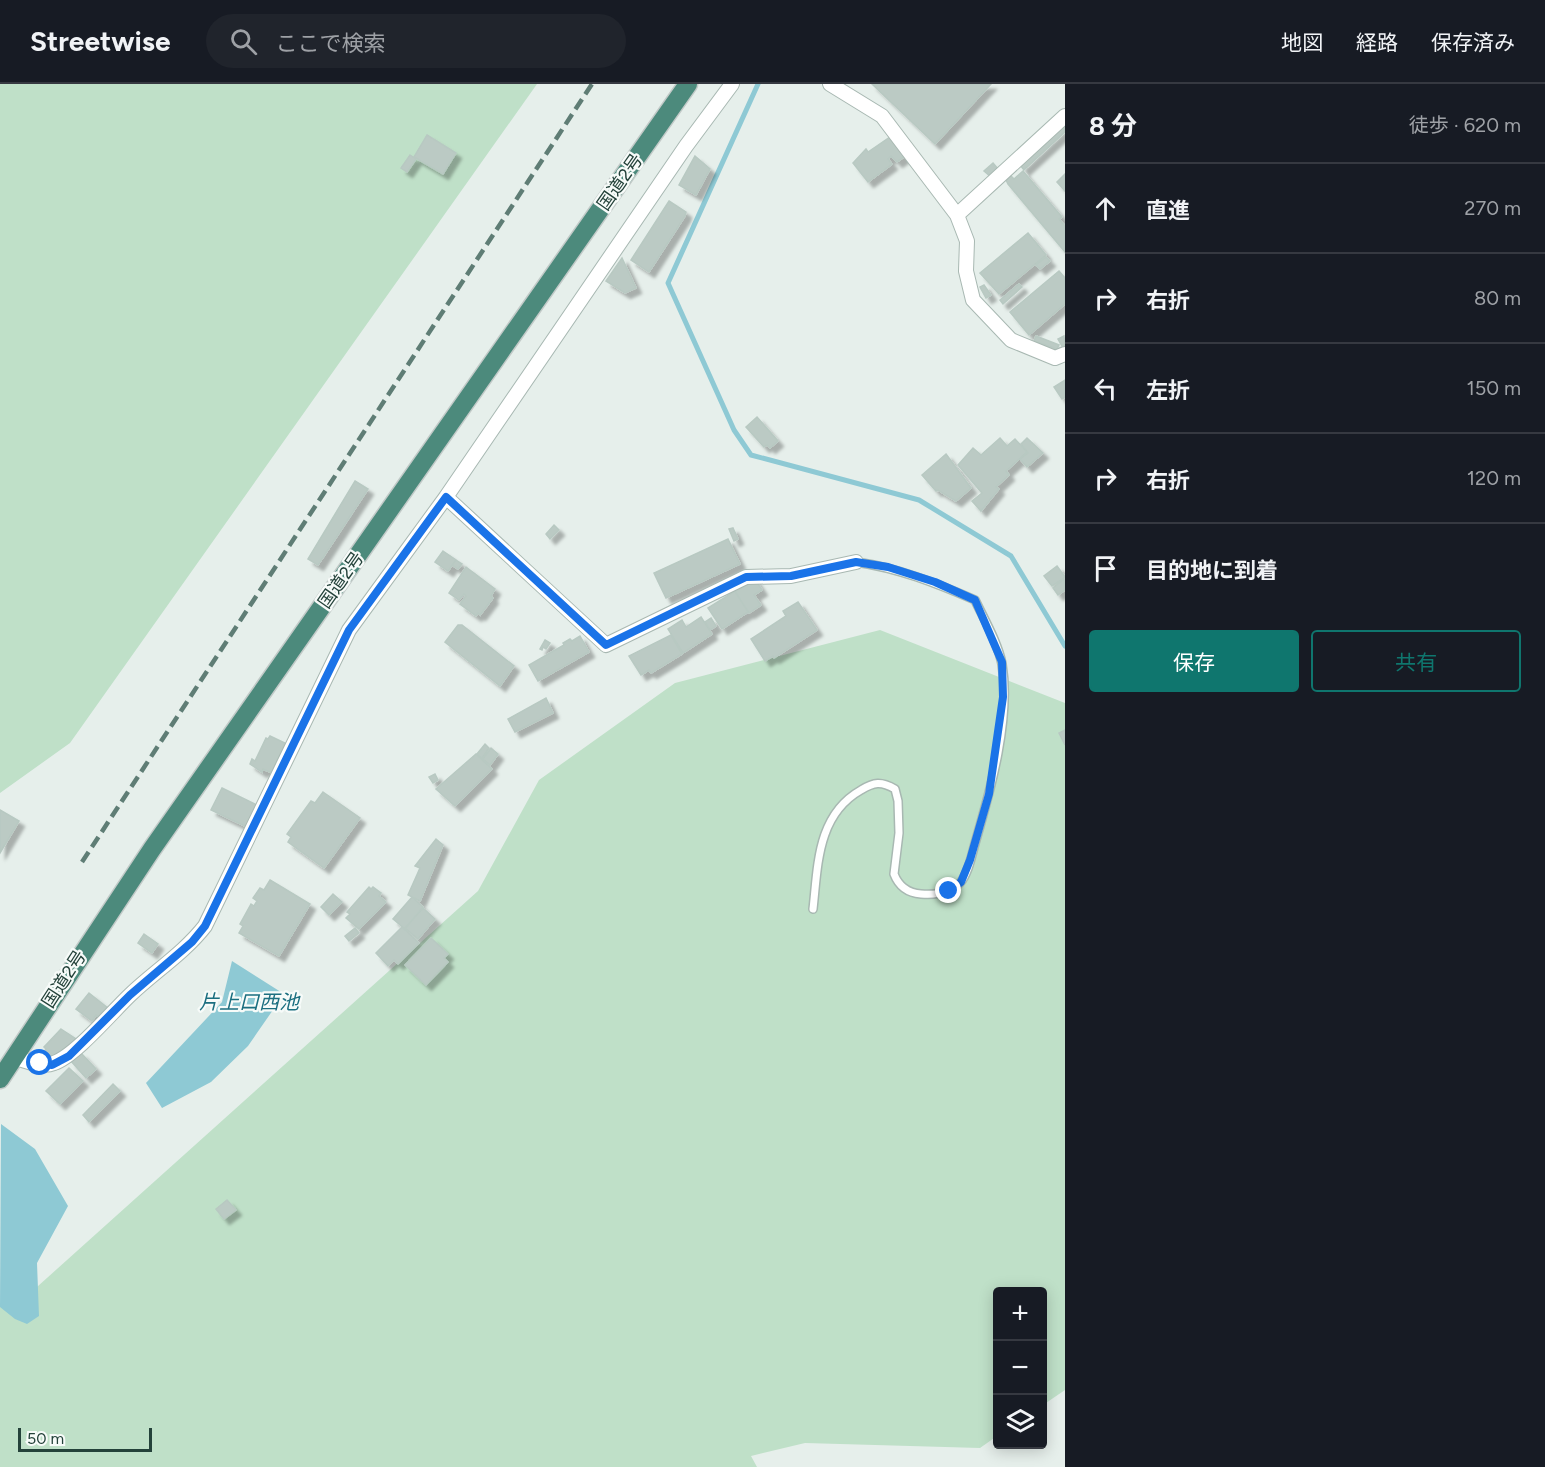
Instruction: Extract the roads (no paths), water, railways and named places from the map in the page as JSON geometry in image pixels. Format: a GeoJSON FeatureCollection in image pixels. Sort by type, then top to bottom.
{"type":"FeatureCollection","features":[{"type":"Feature","properties":{"kind":"highway","name":"国道2号"},"geometry":{"type":"LineString","coordinates":[[0,1079],[152,849],[687,84]]}},
{"type":"Feature","properties":{"kind":"street"},"geometry":{"type":"LineString","coordinates":[[14,1057],[31,1063],[52,1065],[69,1056],[130,995],[199,934],[214,910],[263,811],[278,771],[349,630],[446,497],[686,146],[732,84]]}},
{"type":"Feature","properties":{"kind":"street"},"geometry":{"type":"LineString","coordinates":[[830,84],[882,116],[957,214],[967,241],[966,271],[973,300],[1011,340],[1055,358],[1065,354]]}},
{"type":"Feature","properties":{"kind":"street"},"geometry":{"type":"LineString","coordinates":[[957,214],[1065,116]]}},
{"type":"Feature","properties":{"kind":"street"},"geometry":{"type":"LineString","coordinates":[[446,497],[606,645],[746,577],[791,576],[856,562]]}},
{"type":"Feature","properties":{"kind":"lane"},"geometry":{"type":"LineString","coordinates":[[813,909],[820,849],[830,819],[836,809],[873,783],[885,783],[895,789],[898,801],[894,874],[898,884],[913,894],[931,895],[949,891],[961,882],[970,860],[989,794],[998,743],[1003,697],[1002,662],[975,600],[935,582],[888,567],[856,562]]}},
{"type":"Feature","properties":{"kind":"water","name":"片上口西池"},"geometry":{"type":"Polygon","coordinates":[[[232,961],[284,994],[248,1046],[211,1082],[162,1108],[146,1083],[222,1002],[232,961]]]}},
{"type":"Feature","properties":{"kind":"water"},"geometry":{"type":"Polygon","coordinates":[[[1,1124],[35,1149],[68,1206],[37,1263],[39,1316],[27,1324],[15,1319],[0,1307],[1,1124]]]}},
{"type":"Feature","properties":{"kind":"waterway"},"geometry":{"type":"LineString","coordinates":[[758,84],[668,283],[734,430],[751,455],[919,500],[1011,556],[1065,646]]}},
{"type":"Feature","properties":{"kind":"railway"},"geometry":{"type":"LineString","coordinates":[[82,862],[592,84]]}}]}
